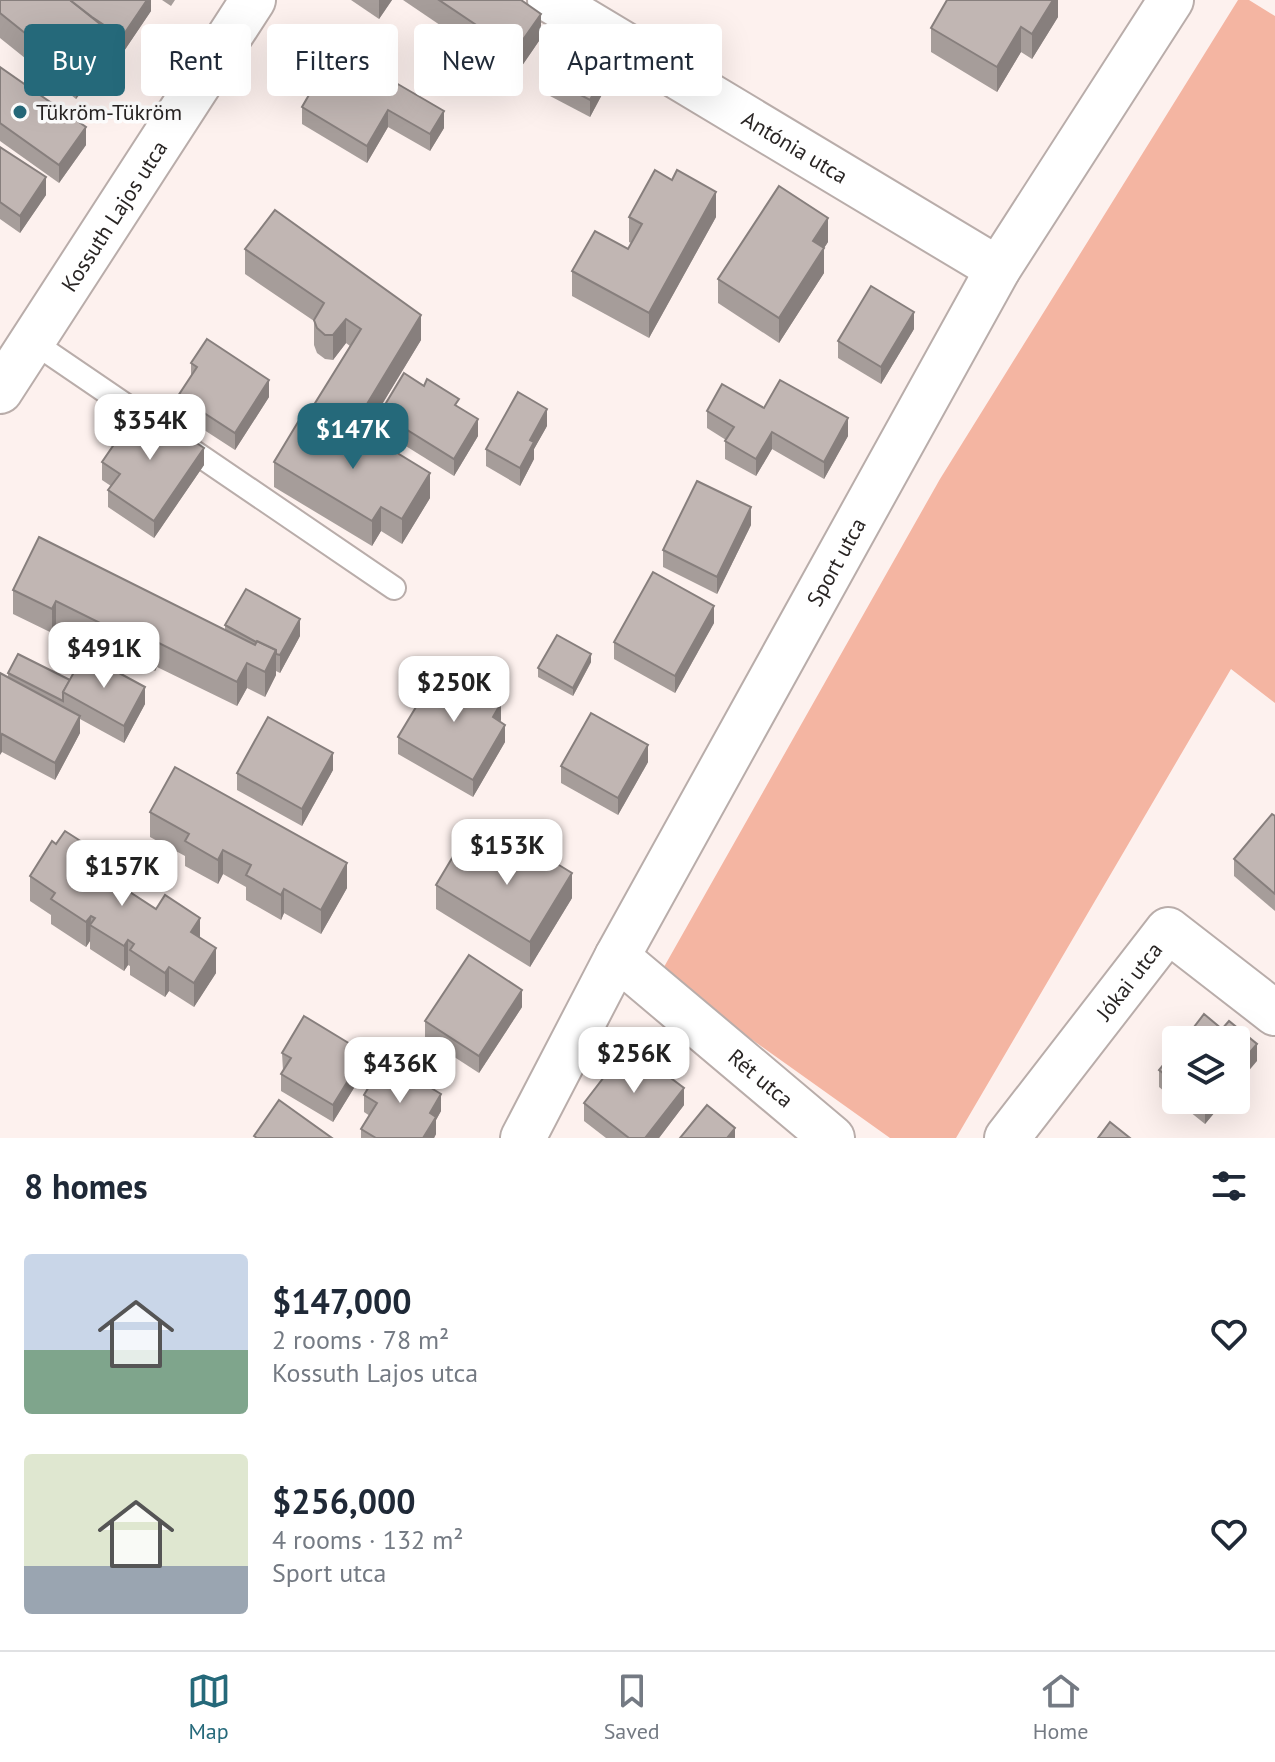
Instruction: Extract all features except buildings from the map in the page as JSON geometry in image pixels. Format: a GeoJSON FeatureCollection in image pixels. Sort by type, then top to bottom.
{"type":"FeatureCollection","features":[{"type":"Feature","properties":{"kind":"street","name":"Kossuth Lajos utca"},"geometry":{"type":"LineString","coordinates":[[0,391],[253,0]]}},
{"type":"Feature","properties":{"kind":"street","name":"Antónia utca"},"geometry":{"type":"LineString","coordinates":[[550,0],[998,269]]}},
{"type":"Feature","properties":{"kind":"street","name":"Sport utca"},"geometry":{"type":"LineString","coordinates":[[523,1138],[617,957],[998,269],[1171,0]]}},
{"type":"Feature","properties":{"kind":"street","name":"Jókai utca"},"geometry":{"type":"LineString","coordinates":[[1007,1138],[1168,930],[1275,1013]]}},
{"type":"Feature","properties":{"kind":"street","name":"Rét utca"},"geometry":{"type":"LineString","coordinates":[[617,957],[832,1138]]}},
{"type":"Feature","properties":{"kind":"lane"},"geometry":{"type":"LineString","coordinates":[[33,342],[394,588]]}},
{"type":"Feature","properties":{"kind":"shaded area"},"geometry":{"type":"Polygon","coordinates":[[[1238,0],[1249,0],[1275,16],[1275,703],[1231,669],[956,1138],[890,1138],[660,974],[940,479],[1238,0]]]}},
{"type":"Feature","properties":{"kind":"place","name":"Tükröm-Tükröm"},"geometry":{"type":"Point","coordinates":[20,112]}}]}
